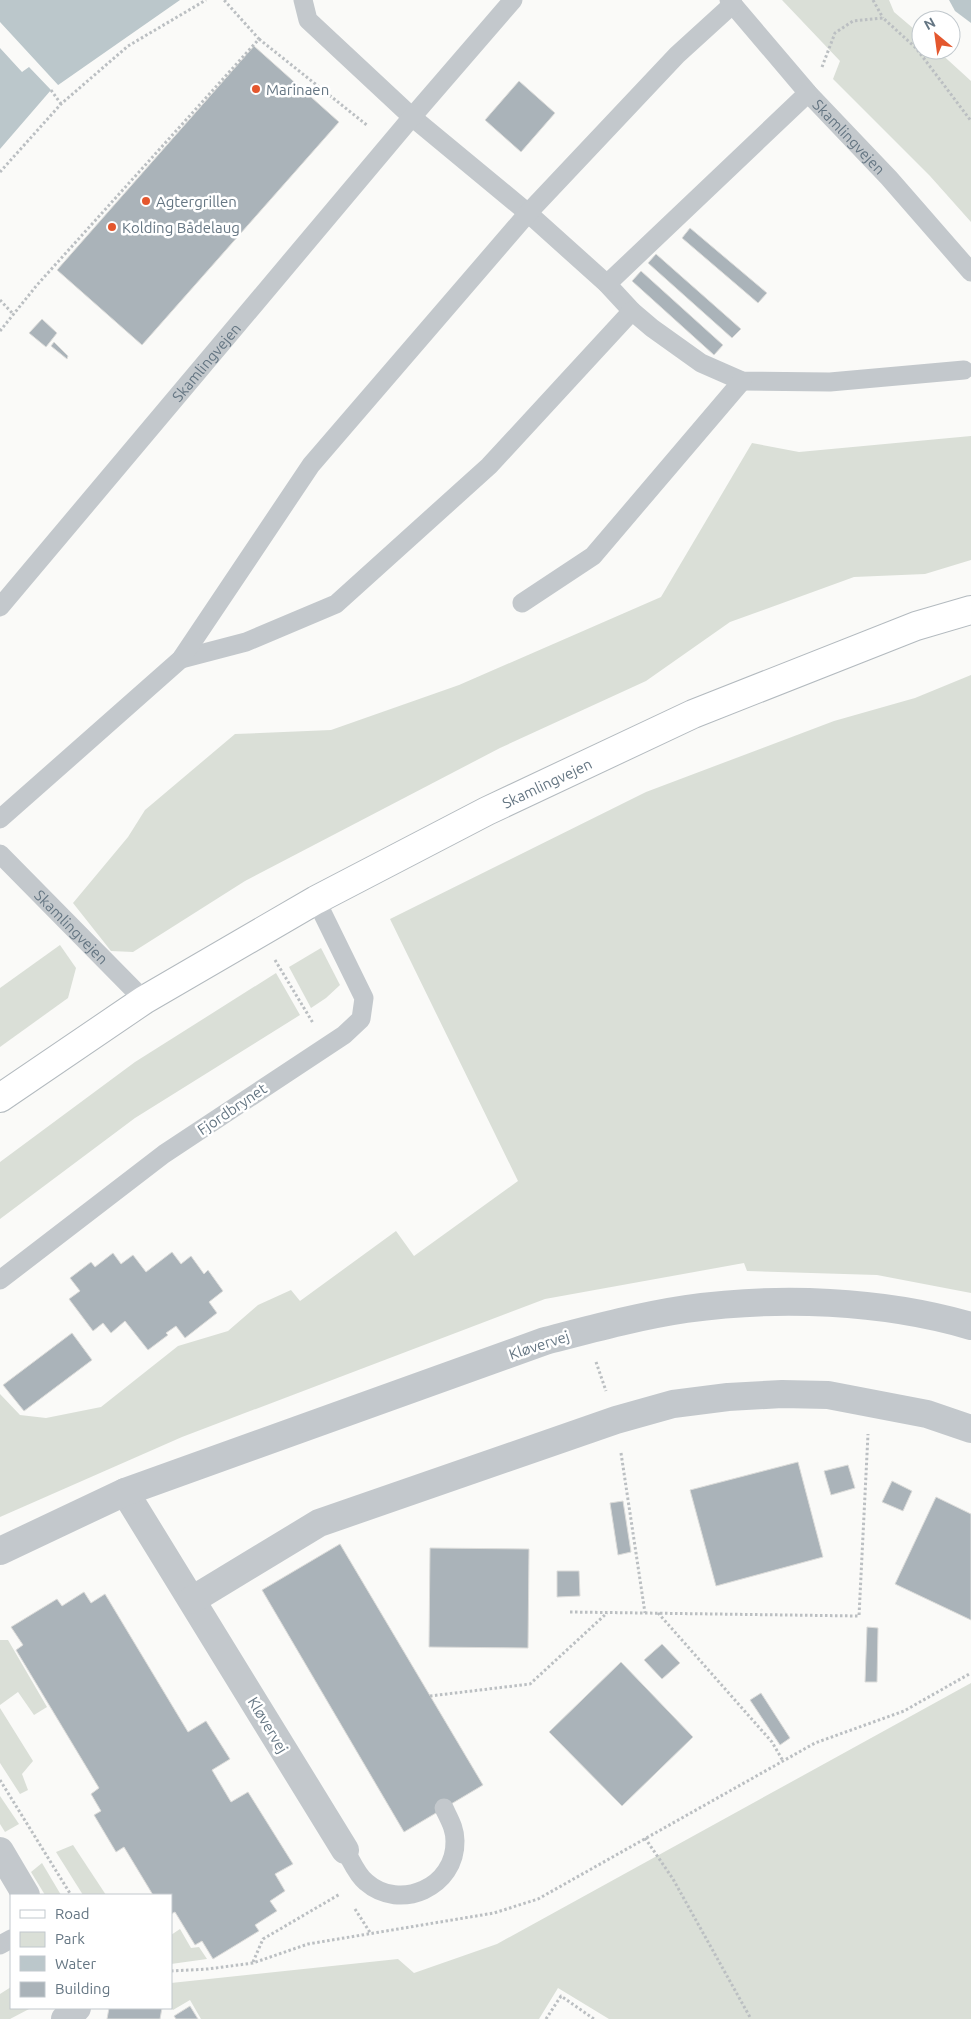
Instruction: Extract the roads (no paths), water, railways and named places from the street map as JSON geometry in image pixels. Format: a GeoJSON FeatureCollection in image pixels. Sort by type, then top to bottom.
{"type":"FeatureCollection","features":[{"type":"Feature","properties":{"kind":"street","name":"Skamlingvejen"},"geometry":{"type":"LineString","coordinates":[[0,1098],[144,1000],[316,900],[486,811],[693,714],[916,626],[971,610]]}},
{"type":"Feature","properties":{"kind":"street","name":"Kløvervej"},"geometry":{"type":"LineString","coordinates":[[0,1551],[125,1492],[545,1341],[585,1331],[685,1309],[773,1302],[861,1305],[948,1319],[971,1326]]}},
{"type":"Feature","properties":{"kind":"street"},"geometry":{"type":"LineString","coordinates":[[192,1600],[320,1523],[616,1420],[673,1404],[728,1397],[782,1394],[828,1395],[927,1414],[971,1428]]}},
{"type":"Feature","properties":{"kind":"street","name":"Kløvervej"},"geometry":{"type":"LineString","coordinates":[[125,1492],[345,1850]]}},
{"type":"Feature","properties":{"kind":"street"},"geometry":{"type":"LineString","coordinates":[[0,1851],[25,1894]]}},
{"type":"Feature","properties":{"kind":"street"},"geometry":{"type":"LineString","coordinates":[[65,2019],[76,2009]]}},
{"type":"Feature","properties":{"kind":"lane"},"geometry":{"type":"LineString","coordinates":[[303,0],[308,20],[412,117],[528,213],[607,284],[632,311],[652,328],[701,363],[742,381],[830,382],[964,370]]}},
{"type":"Feature","properties":{"kind":"lane","name":"Skamlingvejen"},"geometry":{"type":"LineString","coordinates":[[0,607],[412,117],[514,0]]}},
{"type":"Feature","properties":{"kind":"lane"},"geometry":{"type":"LineString","coordinates":[[0,819],[181,659],[312,465],[528,213],[731,2]]}},
{"type":"Feature","properties":{"kind":"lane","name":"Skamlingvejen"},"geometry":{"type":"LineString","coordinates":[[731,2],[808,93],[890,178],[971,272]]}},
{"type":"Feature","properties":{"kind":"lane"},"geometry":{"type":"LineString","coordinates":[[607,284],[808,93]]}},
{"type":"Feature","properties":{"kind":"lane"},"geometry":{"type":"LineString","coordinates":[[181,659],[246,642],[336,604],[489,466],[632,311]]}},
{"type":"Feature","properties":{"kind":"lane"},"geometry":{"type":"LineString","coordinates":[[522,603],[593,556],[742,381]]}},
{"type":"Feature","properties":{"kind":"lane","name":"Skamlingvejen"},"geometry":{"type":"LineString","coordinates":[[0,854],[144,1000]]}},
{"type":"Feature","properties":{"kind":"lane","name":"Fjordbrynet"},"geometry":{"type":"LineString","coordinates":[[0,1280],[164,1154],[344,1035],[361,1019],[364,998],[316,900]]}},
{"type":"Feature","properties":{"kind":"lane"},"geometry":{"type":"LineString","coordinates":[[345,1850],[364,1881],[378,1890],[394,1895],[411,1895],[426,1889],[439,1881],[448,1869],[453,1856],[455,1842],[453,1827],[444,1808]]}},
{"type":"Feature","properties":{"kind":"water"},"geometry":{"type":"Polygon","coordinates":[[[0,0],[180,0],[51,90],[0,149],[0,0]]]}},
{"type":"Feature","properties":{"kind":"water"},"geometry":{"type":"Polygon","coordinates":[[[949,0],[971,0],[971,23],[961,16],[961,10],[954,10],[949,0]]]}},
{"type":"Feature","properties":{"kind":"place","name":"Marinaen"},"geometry":{"type":"Point","coordinates":[256,89]}},
{"type":"Feature","properties":{"kind":"place","name":"Agtergrillen"},"geometry":{"type":"Point","coordinates":[146,201]}},
{"type":"Feature","properties":{"kind":"place","name":"Kolding Bådelaug"},"geometry":{"type":"Point","coordinates":[112,227]}}]}
